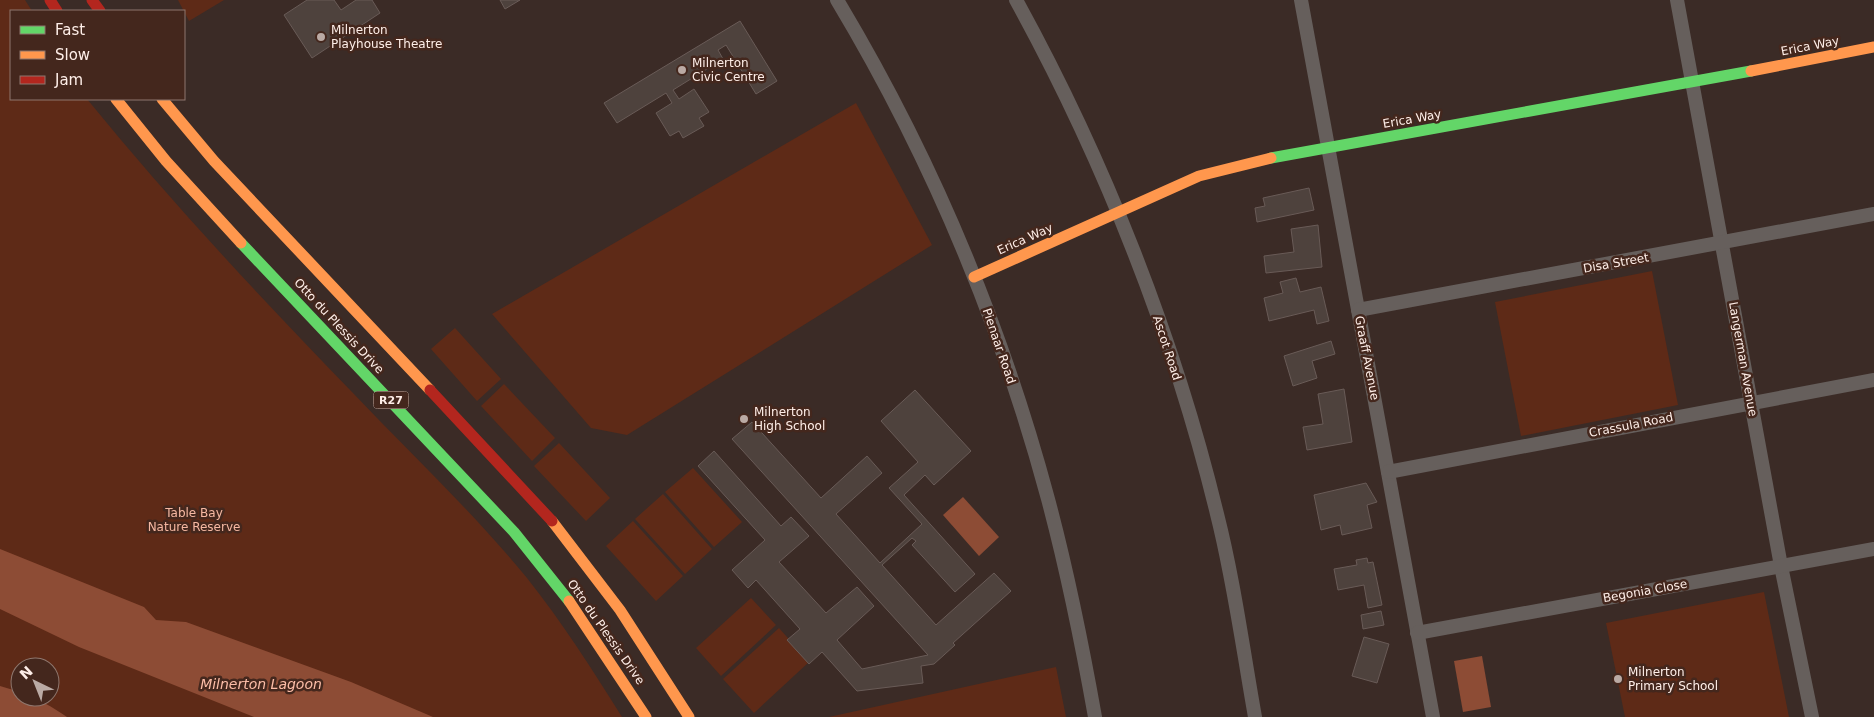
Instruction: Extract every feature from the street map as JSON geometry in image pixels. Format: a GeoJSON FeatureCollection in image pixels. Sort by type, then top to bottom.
{"type":"FeatureCollection","features":[{"type":"Feature","properties":{"kind":"main road","name":"Erica Way"},"geometry":{"type":"LineString","coordinates":[[974,276],[1199,176],[1224,168],[1693,83],[1874,48]]}},
{"type":"Feature","properties":{"kind":"main road","name":"Otto du Plessis Drive"},"geometry":{"type":"LineString","coordinates":[[117,100],[166,161],[206,206],[514,532],[580,615],[646,717]]}},
{"type":"Feature","properties":{"kind":"main road","name":"Otto du Plessis Drive"},"geometry":{"type":"LineString","coordinates":[[163,100],[214,161],[546,514],[626,617],[689,717]]}},
{"type":"Feature","properties":{"kind":"street","name":"Pienaar Road"},"geometry":{"type":"LineString","coordinates":[[837,0],[894,102],[933,182],[974,276],[1010,374],[1048,499],[1080,638],[1095,717]]}},
{"type":"Feature","properties":{"kind":"street","name":"Ascot Road"},"geometry":{"type":"LineString","coordinates":[[1016,0],[1044,50],[1137,258],[1201,450],[1218,516],[1255,717]]}},
{"type":"Feature","properties":{"kind":"street","name":"Graaff Avenue"},"geometry":{"type":"LineString","coordinates":[[1301,0],[1433,717]]}},
{"type":"Feature","properties":{"kind":"street","name":"Langerman Avenue"},"geometry":{"type":"LineString","coordinates":[[1677,0],[1781,566],[1812,717]]}},
{"type":"Feature","properties":{"kind":"street","name":"Disa Street"},"geometry":{"type":"LineString","coordinates":[[1358,310],[1722,244],[1874,214]]}},
{"type":"Feature","properties":{"kind":"street","name":"Crassula Road"},"geometry":{"type":"LineString","coordinates":[[1388,472],[1874,380]]}},
{"type":"Feature","properties":{"kind":"street","name":"Begonia Close"},"geometry":{"type":"LineString","coordinates":[[1417,633],[1874,549]]}},
{"type":"Feature","properties":{"kind":"green space","name":"Table Bay Nature Reserve"},"geometry":{"type":"Polygon","coordinates":[[[0,0],[25,0],[31,10],[10,10],[10,100],[88,100],[150,174],[250,284],[463,506],[506,554],[540,595],[622,717],[0,717],[0,0]]]}},
{"type":"Feature","properties":{"kind":"green space"},"geometry":{"type":"Polygon","coordinates":[[[178,0],[224,0],[189,21],[185,10],[178,0]]]}},
{"type":"Feature","properties":{"kind":"green space"},"geometry":{"type":"Polygon","coordinates":[[[856,103],[932,245],[627,435],[591,428],[492,314],[856,103]]]}},
{"type":"Feature","properties":{"kind":"green space"},"geometry":{"type":"Polygon","coordinates":[[[1652,271],[1678,405],[1521,436],[1495,302],[1652,271]]]}},
{"type":"Feature","properties":{"kind":"green space"},"geometry":{"type":"Polygon","coordinates":[[[455,328],[501,379],[477,401],[431,349],[455,328]]]}},
{"type":"Feature","properties":{"kind":"green space"},"geometry":{"type":"Polygon","coordinates":[[[504,384],[555,438],[532,461],[481,406],[504,384]]]}},
{"type":"Feature","properties":{"kind":"green space"},"geometry":{"type":"Polygon","coordinates":[[[559,443],[610,498],[586,521],[534,466],[559,443]]]}},
{"type":"Feature","properties":{"kind":"green space"},"geometry":{"type":"Polygon","coordinates":[[[693,468],[742,522],[714,547],[665,492],[693,468]]]}},
{"type":"Feature","properties":{"kind":"green space"},"geometry":{"type":"Polygon","coordinates":[[[663,494],[712,549],[685,574],[635,519],[663,494]]]}},
{"type":"Feature","properties":{"kind":"green space"},"geometry":{"type":"Polygon","coordinates":[[[633,521],[683,576],[656,601],[606,546],[633,521]]]}},
{"type":"Feature","properties":{"kind":"green space"},"geometry":{"type":"Polygon","coordinates":[[[1764,592],[1789,717],[1625,717],[1606,623],[1764,592]]]}},
{"type":"Feature","properties":{"kind":"green space"},"geometry":{"type":"Polygon","coordinates":[[[751,598],[776,625],[721,676],[696,648],[751,598]]]}},
{"type":"Feature","properties":{"kind":"green space"},"geometry":{"type":"Polygon","coordinates":[[[779,628],[809,662],[754,713],[723,679],[779,628]]]}},
{"type":"Feature","properties":{"kind":"green space"},"geometry":{"type":"Polygon","coordinates":[[[1056,667],[1066,717],[829,717],[1056,667]]]}},
{"type":"Feature","properties":{"kind":"water"},"geometry":{"type":"Polygon","coordinates":[[[963,497],[999,537],[979,556],[943,515],[963,497]]]}},
{"type":"Feature","properties":{"kind":"water","name":"Milnerton Lagoon"},"geometry":{"type":"Polygon","coordinates":[[[0,549],[144,607],[156,620],[186,622],[351,682],[433,717],[254,717],[79,647],[0,609],[0,549]]]}},
{"type":"Feature","properties":{"kind":"water"},"geometry":{"type":"Polygon","coordinates":[[[1482,656],[1491,707],[1463,712],[1454,661],[1482,656]]]}},
{"type":"Feature","properties":{"kind":"water"},"geometry":{"type":"Polygon","coordinates":[[[0,686],[10,689],[10,707],[51,707],[67,717],[0,717],[0,686]]]}},
{"type":"Feature","properties":{"kind":"building","name":"Milnerton Playhouse Theatre"},"geometry":{"type":"Polygon","coordinates":[[[307,0],[334,0],[341,10],[356,0],[372,0],[380,13],[312,58],[284,15],[307,0]]]}},
{"type":"Feature","properties":{"kind":"building"},"geometry":{"type":"Polygon","coordinates":[[[500,0],[520,0],[505,9],[500,0]]]}},
{"type":"Feature","properties":{"kind":"building","name":"Milnerton Civic Centre"},"geometry":{"type":"Polygon","coordinates":[[[740,21],[777,81],[756,94],[726,45],[718,50],[723,59],[673,90],[679,99],[694,89],[709,112],[699,118],[704,126],[683,138],[679,131],[670,136],[656,113],[672,103],[666,93],[617,123],[604,103],[740,21]]]}},
{"type":"Feature","properties":{"kind":"building"},"geometry":{"type":"Polygon","coordinates":[[[1309,188],[1314,210],[1257,222],[1255,208],[1265,206],[1263,198],[1309,188]]]}},
{"type":"Feature","properties":{"kind":"building"},"geometry":{"type":"Polygon","coordinates":[[[1318,225],[1322,267],[1266,273],[1264,256],[1294,252],[1291,229],[1318,225]]]}},
{"type":"Feature","properties":{"kind":"building"},"geometry":{"type":"Polygon","coordinates":[[[1296,278],[1300,292],[1321,287],[1329,321],[1317,324],[1314,310],[1269,321],[1264,298],[1283,293],[1280,282],[1296,278]]]}},
{"type":"Feature","properties":{"kind":"building"},"geometry":{"type":"Polygon","coordinates":[[[1331,341],[1335,354],[1312,361],[1317,378],[1293,386],[1284,356],[1331,341]]]}},
{"type":"Feature","properties":{"kind":"building"},"geometry":{"type":"Polygon","coordinates":[[[1344,389],[1352,442],[1307,450],[1303,427],[1323,424],[1318,394],[1344,389]]]}},
{"type":"Feature","properties":{"kind":"building","name":"Milnerton High School"},"geometry":{"type":"Polygon","coordinates":[[[915,390],[971,451],[934,485],[925,475],[904,495],[975,574],[955,592],[912,545],[916,541],[912,538],[882,565],[936,625],[994,573],[1011,591],[953,643],[955,645],[934,664],[921,666],[923,683],[857,691],[822,652],[809,664],[787,640],[800,629],[756,580],[748,588],[732,570],[765,540],[698,466],[714,451],[781,526],[791,517],[809,536],[779,562],[826,613],[857,587],[874,606],[837,640],[862,669],[928,655],[732,439],[752,422],[821,498],[867,456],[882,473],[836,514],[880,563],[922,524],[889,488],[918,462],[881,421],[915,390]]]}},
{"type":"Feature","properties":{"kind":"building"},"geometry":{"type":"Polygon","coordinates":[[[1366,483],[1377,502],[1367,505],[1372,528],[1342,535],[1340,525],[1321,530],[1314,495],[1366,483]]]}},
{"type":"Feature","properties":{"kind":"building"},"geometry":{"type":"Polygon","coordinates":[[[1367,558],[1368,563],[1373,562],[1382,605],[1368,608],[1364,585],[1338,590],[1334,569],[1357,565],[1356,560],[1367,558]]]}},
{"type":"Feature","properties":{"kind":"building"},"geometry":{"type":"Polygon","coordinates":[[[1381,611],[1384,625],[1363,629],[1361,615],[1381,611]]]}},
{"type":"Feature","properties":{"kind":"building"},"geometry":{"type":"Polygon","coordinates":[[[1364,637],[1389,644],[1377,683],[1352,676],[1364,637]]]}},
{"type":"Feature","properties":{"kind":"traffic: fast"},"geometry":{"type":"LineString","coordinates":[[1271,158],[1751,71]]}},
{"type":"Feature","properties":{"kind":"traffic: fast"},"geometry":{"type":"LineString","coordinates":[[241,243],[514,532],[569,601]]}},
{"type":"Feature","properties":{"kind":"traffic: slow"},"geometry":{"type":"LineString","coordinates":[[1751,71],[1874,47]]}},
{"type":"Feature","properties":{"kind":"traffic: slow"},"geometry":{"type":"LineString","coordinates":[[117,100],[166,161],[241,243]]}},
{"type":"Feature","properties":{"kind":"traffic: slow"},"geometry":{"type":"LineString","coordinates":[[163,100],[214,161],[430,390]]}},
{"type":"Feature","properties":{"kind":"traffic: slow"},"geometry":{"type":"LineString","coordinates":[[974,277],[1199,176],[1271,158]]}},
{"type":"Feature","properties":{"kind":"traffic: slow"},"geometry":{"type":"LineString","coordinates":[[552,521],[620,610],[689,717]]}},
{"type":"Feature","properties":{"kind":"traffic: slow"},"geometry":{"type":"LineString","coordinates":[[569,601],[646,717]]}},
{"type":"Feature","properties":{"kind":"traffic: jam"},"geometry":{"type":"LineString","coordinates":[[50,0],[56,10]]}},
{"type":"Feature","properties":{"kind":"traffic: jam"},"geometry":{"type":"LineString","coordinates":[[92,0],[99,10]]}},
{"type":"Feature","properties":{"kind":"traffic: jam"},"geometry":{"type":"LineString","coordinates":[[430,390],[552,521]]}},
{"type":"Feature","properties":{"kind":"place","name":"Milnerton Playhouse Theatre"},"geometry":{"type":"Point","coordinates":[321,37]}},
{"type":"Feature","properties":{"kind":"place","name":"Milnerton Civic Centre"},"geometry":{"type":"Point","coordinates":[682,70]}},
{"type":"Feature","properties":{"kind":"place","name":"Milnerton High School"},"geometry":{"type":"Point","coordinates":[744,419]}},
{"type":"Feature","properties":{"kind":"place","name":"Milnerton Primary School"},"geometry":{"type":"Point","coordinates":[1618,679]}}]}
